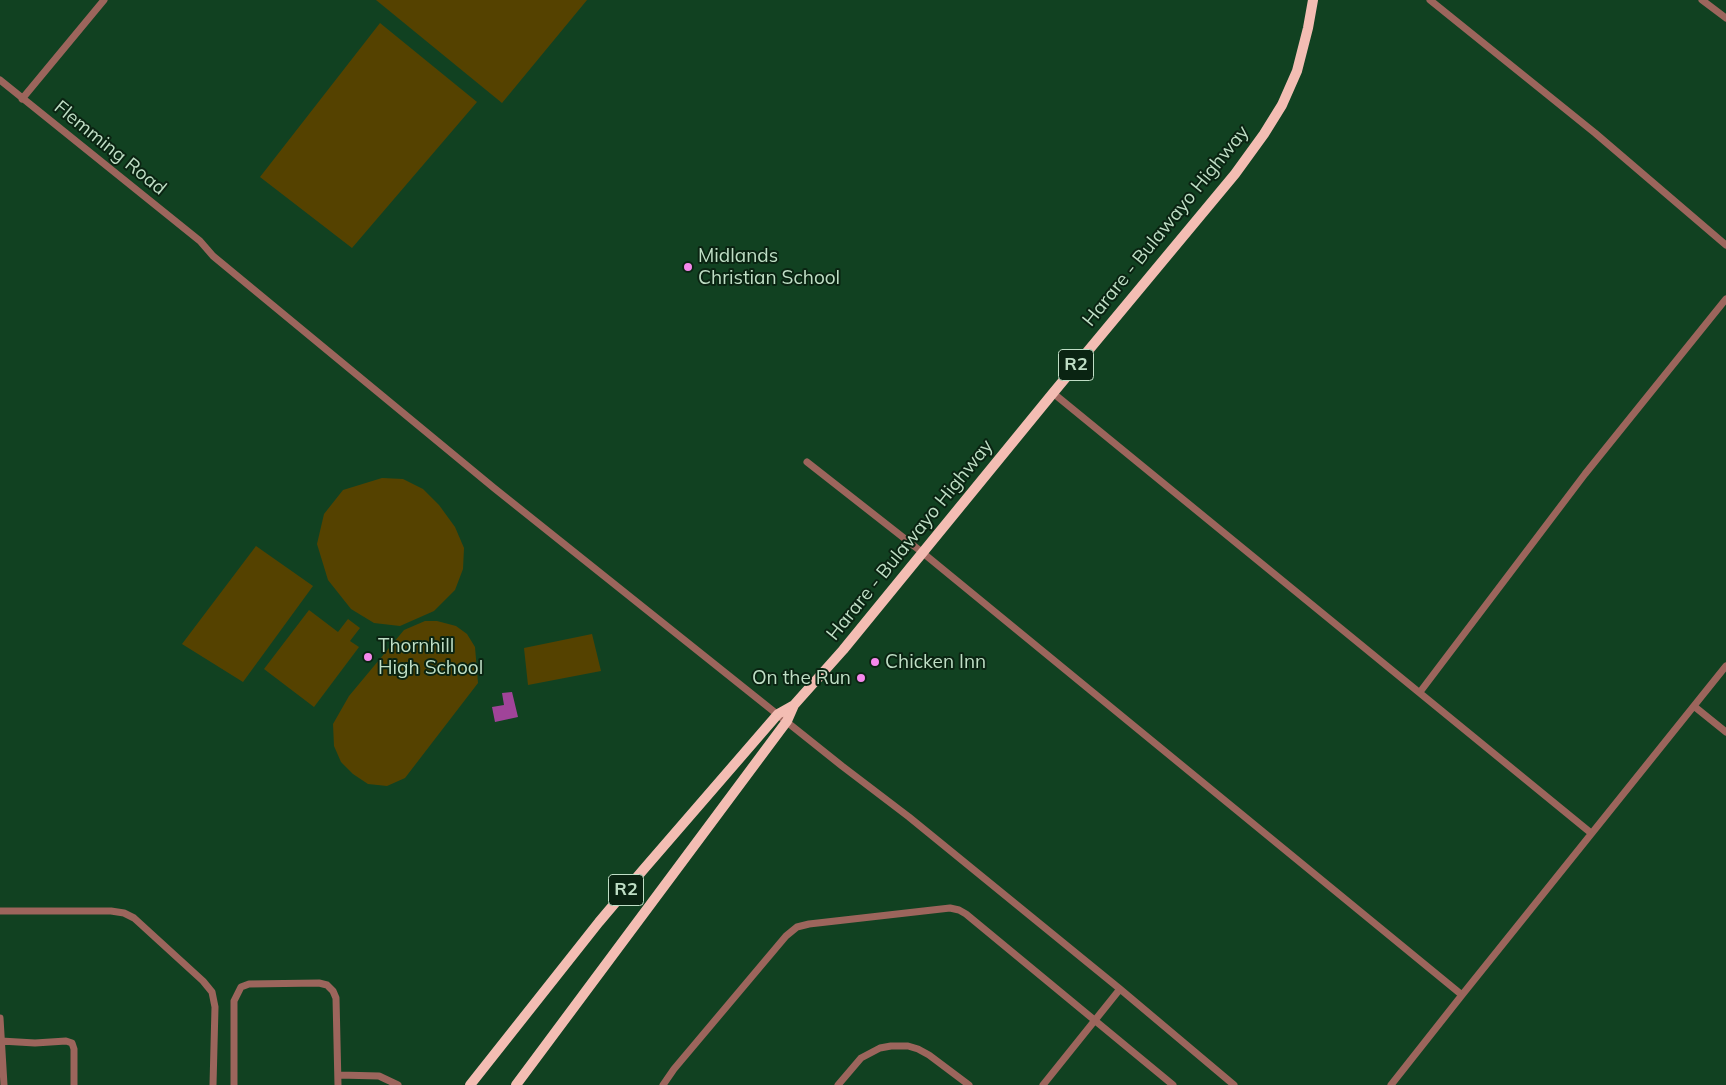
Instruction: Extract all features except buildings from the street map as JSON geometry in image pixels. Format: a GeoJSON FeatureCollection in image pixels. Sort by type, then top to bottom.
{"type":"FeatureCollection","features":[{"type":"Feature","properties":{"kind":"highway","name":"Harare - Bulawayo Highway"},"geometry":{"type":"LineString","coordinates":[[516,1085],[787,721],[794,705],[843,650],[1235,174],[1282,105],[1296,71],[1308,28],[1313,0]]}},
{"type":"Feature","properties":{"kind":"highway","name":"Harare - Bulawayo Highway"},"geometry":{"type":"LineString","coordinates":[[470,1085],[599,922],[778,714],[794,705]]}},
{"type":"Feature","properties":{"kind":"street"},"geometry":{"type":"LineString","coordinates":[[22,99],[104,0]]}},
{"type":"Feature","properties":{"kind":"street"},"geometry":{"type":"LineString","coordinates":[[1430,0],[1595,133],[1726,245]]}},
{"type":"Feature","properties":{"kind":"street"},"geometry":{"type":"LineString","coordinates":[[1702,0],[1726,18]]}},
{"type":"Feature","properties":{"kind":"street","name":"Flemming Road"},"geometry":{"type":"LineString","coordinates":[[0,80],[200,241],[214,256],[494,488],[909,817],[1120,989],[1234,1085]]}},
{"type":"Feature","properties":{"kind":"street"},"geometry":{"type":"LineString","coordinates":[[1420,692],[1585,474],[1726,299]]}},
{"type":"Feature","properties":{"kind":"street"},"geometry":{"type":"LineString","coordinates":[[1053,393],[1591,833]]}},
{"type":"Feature","properties":{"kind":"street"},"geometry":{"type":"LineString","coordinates":[[807,462],[923,552],[1462,995]]}},
{"type":"Feature","properties":{"kind":"street"},"geometry":{"type":"LineString","coordinates":[[1390,1085],[1726,666]]}},
{"type":"Feature","properties":{"kind":"street"},"geometry":{"type":"LineString","coordinates":[[1695,707],[1726,732]]}},
{"type":"Feature","properties":{"kind":"street"},"geometry":{"type":"LineString","coordinates":[[663,1085],[674,1069],[786,936],[797,927],[950,908],[959,910],[1173,1085]]}},
{"type":"Feature","properties":{"kind":"street"},"geometry":{"type":"LineString","coordinates":[[0,911],[110,911],[124,913],[134,918],[203,981],[212,992],[215,1007],[213,1085]]}},
{"type":"Feature","properties":{"kind":"street"},"geometry":{"type":"LineString","coordinates":[[234,1085],[234,1001],[241,987],[249,984],[319,983],[327,985],[333,990],[336,998],[338,1085]]}},
{"type":"Feature","properties":{"kind":"street"},"geometry":{"type":"LineString","coordinates":[[1043,1085],[1120,989]]}},
{"type":"Feature","properties":{"kind":"street"},"geometry":{"type":"LineString","coordinates":[[0,1018],[4,1085]]}},
{"type":"Feature","properties":{"kind":"street"},"geometry":{"type":"LineString","coordinates":[[1,1041],[34,1043],[66,1041],[72,1043],[74,1049],[74,1085]]}},
{"type":"Feature","properties":{"kind":"street"},"geometry":{"type":"LineString","coordinates":[[838,1085],[861,1058],[880,1048],[891,1046],[908,1046],[918,1049],[969,1085]]}},
{"type":"Feature","properties":{"kind":"street"},"geometry":{"type":"LineString","coordinates":[[338,1075],[378,1076],[398,1085]]}},
{"type":"Feature","properties":{"kind":"shaded area"},"geometry":{"type":"Polygon","coordinates":[[[376,0],[587,0],[502,103],[376,0]]]}},
{"type":"Feature","properties":{"kind":"shaded area"},"geometry":{"type":"Polygon","coordinates":[[[380,23],[477,102],[352,248],[260,177],[380,23]]]}},
{"type":"Feature","properties":{"kind":"shaded area"},"geometry":{"type":"Polygon","coordinates":[[[382,478],[403,479],[423,489],[439,505],[455,527],[464,548],[463,569],[455,590],[434,611],[400,626],[374,623],[351,609],[328,580],[317,544],[324,514],[343,490],[382,478]]]}},
{"type":"Feature","properties":{"kind":"shaded area"},"geometry":{"type":"Polygon","coordinates":[[[256,546],[313,586],[243,682],[182,644],[256,546]]]}},
{"type":"Feature","properties":{"kind":"shaded area"},"geometry":{"type":"Polygon","coordinates":[[[309,610],[338,632],[348,619],[360,628],[350,641],[359,647],[314,707],[264,669],[309,610]]]}},
{"type":"Feature","properties":{"kind":"shaded area"},"geometry":{"type":"Polygon","coordinates":[[[425,621],[437,621],[456,626],[467,634],[475,647],[478,683],[405,778],[387,786],[368,784],[353,774],[341,762],[334,746],[333,724],[349,696],[404,630],[425,621]]]}},
{"type":"Feature","properties":{"kind":"shaded area"},"geometry":{"type":"Polygon","coordinates":[[[592,634],[601,671],[528,685],[524,648],[592,634]]]}},
{"type":"Feature","properties":{"kind":"shaded area"},"geometry":{"type":"Polygon","coordinates":[[[512,692],[518,717],[495,722],[492,707],[504,705],[502,693],[512,692]]]}},
{"type":"Feature","properties":{"kind":"place","name":"Midlands Christian School"},"geometry":{"type":"Point","coordinates":[688,267]}},
{"type":"Feature","properties":{"kind":"place","name":"Thornhill High School"},"geometry":{"type":"Point","coordinates":[368,657]}},
{"type":"Feature","properties":{"kind":"place","name":"Chicken Inn"},"geometry":{"type":"Point","coordinates":[875,662]}},
{"type":"Feature","properties":{"kind":"place","name":"On the Run"},"geometry":{"type":"Point","coordinates":[861,678]}}]}
